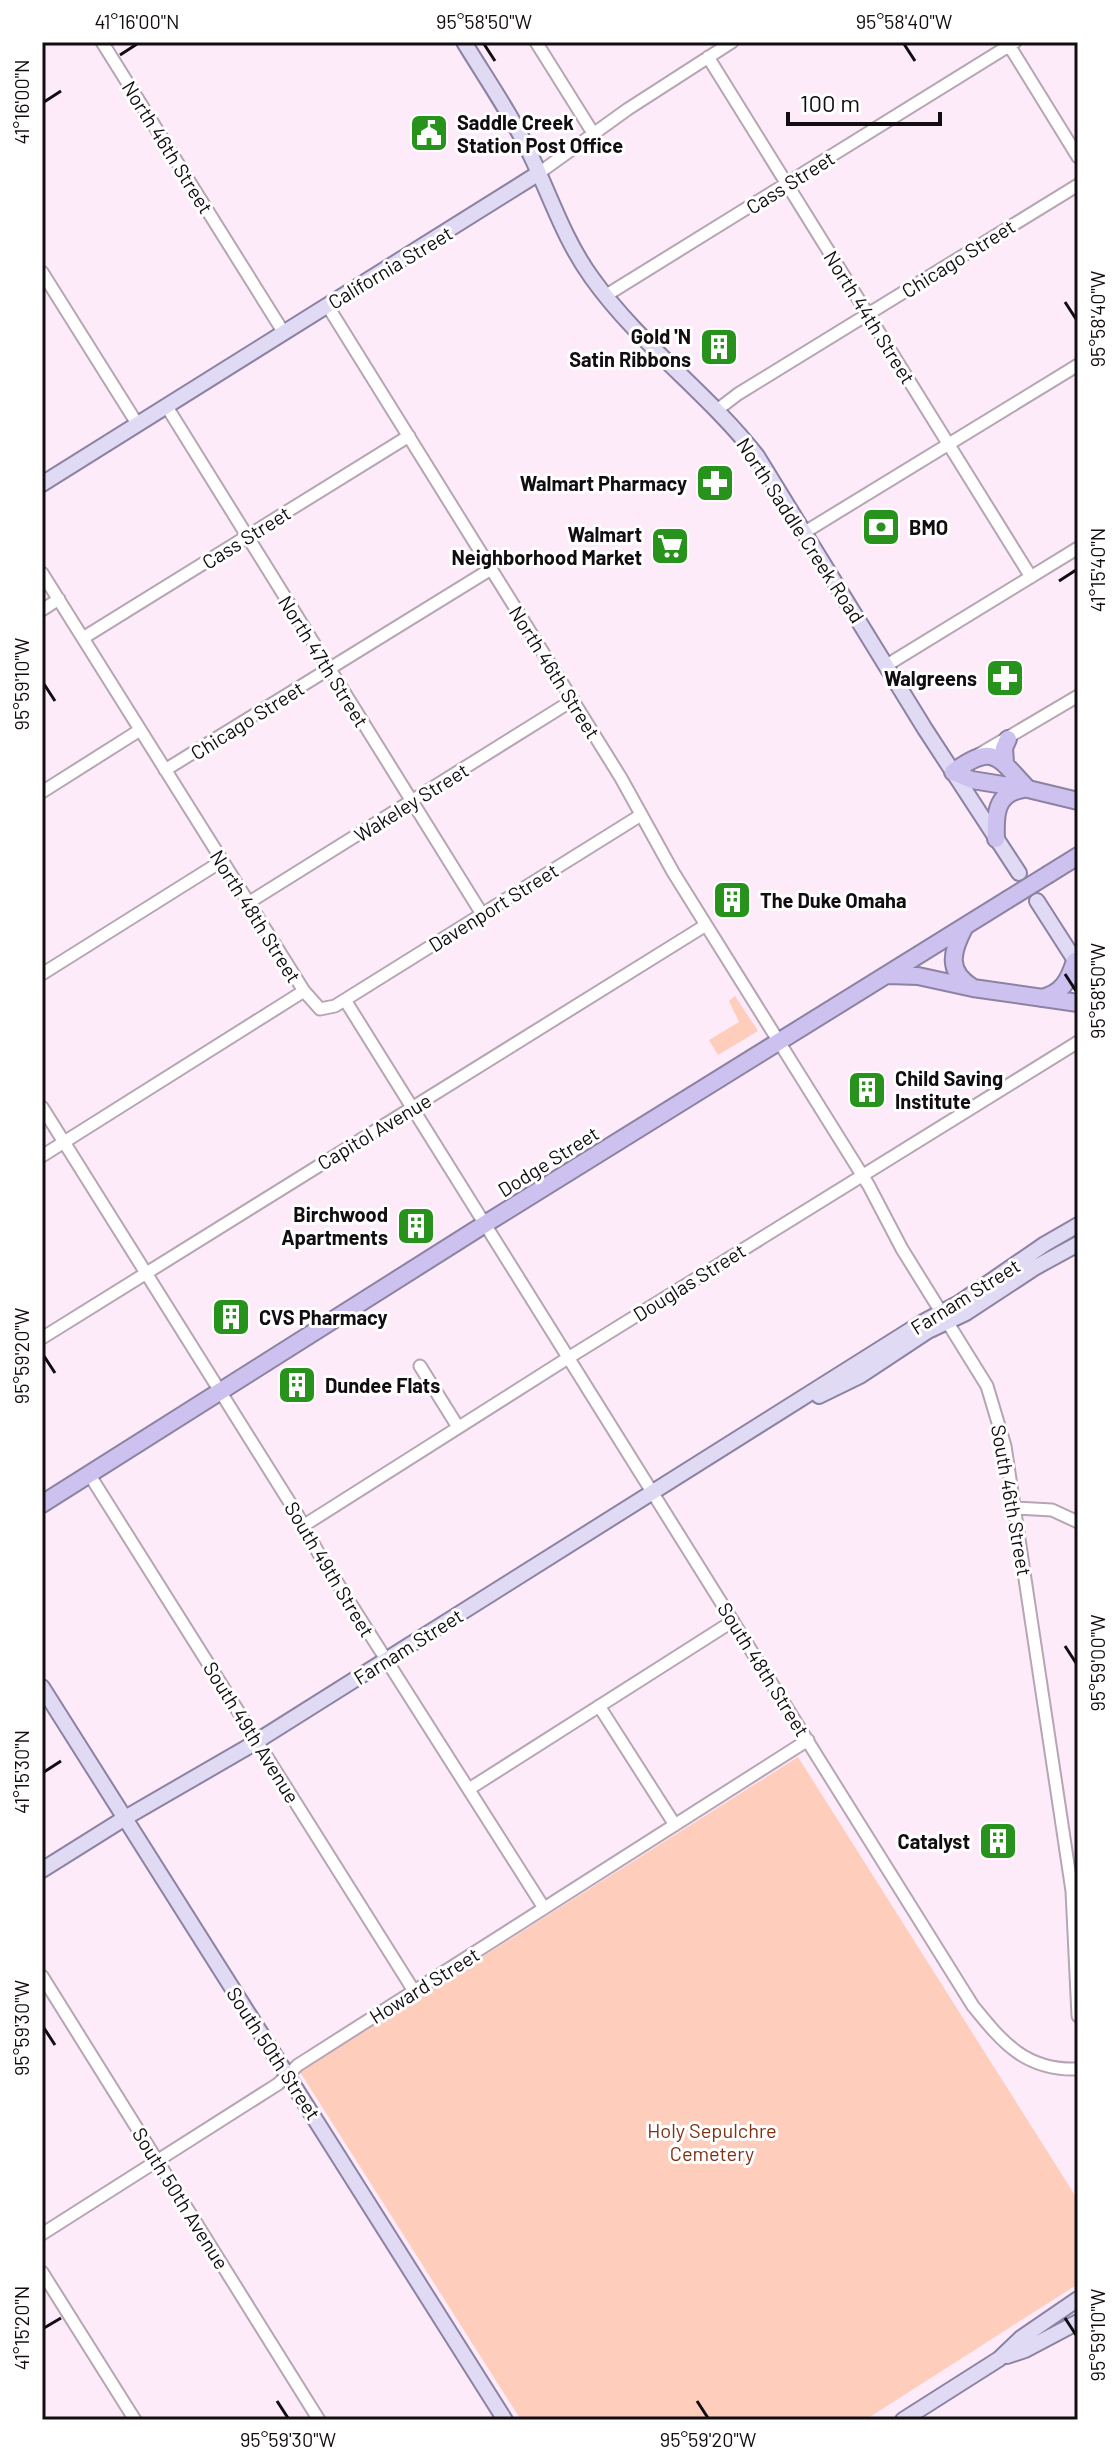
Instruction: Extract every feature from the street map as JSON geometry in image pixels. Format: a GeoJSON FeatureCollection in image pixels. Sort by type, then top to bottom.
{"type":"FeatureCollection","features":[{"type":"Feature","properties":{"kind":"highway"},"geometry":{"type":"LineString","coordinates":[[1005,763],[1003,753],[1008,739]]}},
{"type":"Feature","properties":{"kind":"highway"},"geometry":{"type":"LineString","coordinates":[[953,772],[978,755],[993,756],[1005,763],[1028,789]]}},
{"type":"Feature","properties":{"kind":"highway"},"geometry":{"type":"LineString","coordinates":[[953,772],[978,782],[1028,789],[1078,801]]}},
{"type":"Feature","properties":{"kind":"highway"},"geometry":{"type":"LineString","coordinates":[[996,839],[996,816],[1001,802],[1013,791],[1028,789]]}},
{"type":"Feature","properties":{"kind":"highway","name":"Dodge Street"},"geometry":{"type":"LineString","coordinates":[[42,1504],[485,1224],[1078,856]]}},
{"type":"Feature","properties":{"kind":"highway"},"geometry":{"type":"LineString","coordinates":[[965,926],[954,948],[952,960],[958,976],[973,988]]}},
{"type":"Feature","properties":{"kind":"highway"},"geometry":{"type":"LineString","coordinates":[[1035,999],[1051,995],[1064,987],[1077,963]]}},
{"type":"Feature","properties":{"kind":"highway"},"geometry":{"type":"LineString","coordinates":[[886,975],[918,976],[1035,999],[1078,1003]]}},
{"type":"Feature","properties":{"kind":"main road","name":"North Saddle Creek Road"},"geometry":{"type":"LineString","coordinates":[[464,42],[511,119],[573,249],[605,296],[717,410],[757,456],[1019,873]]}},
{"type":"Feature","properties":{"kind":"main road","name":"California Street"},"geometry":{"type":"LineString","coordinates":[[42,484],[539,173]]}},
{"type":"Feature","properties":{"kind":"main road"},"geometry":{"type":"LineString","coordinates":[[1037,901],[1077,963]]}},
{"type":"Feature","properties":{"kind":"main road","name":"Farnam Street"},"geometry":{"type":"LineString","coordinates":[[42,1870],[258,1741],[771,1417],[945,1317],[1060,1234],[1078,1225]]}},
{"type":"Feature","properties":{"kind":"main road","name":"Farnam Street"},"geometry":{"type":"LineString","coordinates":[[945,1317],[966,1313],[1036,1267],[1078,1244]]}},
{"type":"Feature","properties":{"kind":"main road","name":"South 50th Street"},"geometry":{"type":"LineString","coordinates":[[42,1687],[505,2420]]}},
{"type":"Feature","properties":{"kind":"main road"},"geometry":{"type":"LineString","coordinates":[[903,2420],[999,2359],[1021,2338],[1078,2299]]}},
{"type":"Feature","properties":{"kind":"main road"},"geometry":{"type":"LineString","coordinates":[[999,2359],[1025,2350],[1078,2322]]}},
{"type":"Feature","properties":{"kind":"street","name":"North 46th Street"},"geometry":{"type":"LineString","coordinates":[[102,42],[284,333]]}},
{"type":"Feature","properties":{"kind":"street"},"geometry":{"type":"LineString","coordinates":[[536,42],[593,133]]}},
{"type":"Feature","properties":{"kind":"street","name":"California Street"},"geometry":{"type":"LineString","coordinates":[[539,173],[593,133],[732,42]]}},
{"type":"Feature","properties":{"kind":"street"},"geometry":{"type":"LineString","coordinates":[[1010,43],[1078,157]]}},
{"type":"Feature","properties":{"kind":"street","name":"Cass Street"},"geometry":{"type":"LineString","coordinates":[[605,296],[1010,43]]}},
{"type":"Feature","properties":{"kind":"street","name":"North 44th Street"},"geometry":{"type":"LineString","coordinates":[[708,57],[1031,577]]}},
{"type":"Feature","properties":{"kind":"street","name":"Chicago Street"},"geometry":{"type":"LineString","coordinates":[[717,410],[734,396],[1078,185]]}},
{"type":"Feature","properties":{"kind":"street"},"geometry":{"type":"LineString","coordinates":[[42,272],[138,425]]}},
{"type":"Feature","properties":{"kind":"street","name":"North 46th Street"},"geometry":{"type":"LineString","coordinates":[[327,305],[573,700],[654,841],[779,1041]]}},
{"type":"Feature","properties":{"kind":"street"},"geometry":{"type":"LineString","coordinates":[[805,532],[1078,365]]}},
{"type":"Feature","properties":{"kind":"street","name":"North 47th Street"},"geometry":{"type":"LineString","coordinates":[[167,407],[482,914]]}},
{"type":"Feature","properties":{"kind":"street","name":"Cass Street"},"geometry":{"type":"LineString","coordinates":[[83,638],[409,436]]}},
{"type":"Feature","properties":{"kind":"street"},"geometry":{"type":"LineString","coordinates":[[887,665],[1078,548]]}},
{"type":"Feature","properties":{"kind":"street","name":"Chicago Street"},"geometry":{"type":"LineString","coordinates":[[165,770],[491,569]]}},
{"type":"Feature","properties":{"kind":"street","name":"North 48th Street"},"geometry":{"type":"LineString","coordinates":[[42,573],[313,1005],[322,1010],[329,1009],[345,1000]]}},
{"type":"Feature","properties":{"kind":"street"},"geometry":{"type":"LineString","coordinates":[[42,610],[59,599]]}},
{"type":"Feature","properties":{"kind":"street"},"geometry":{"type":"LineString","coordinates":[[978,755],[1078,696]]}},
{"type":"Feature","properties":{"kind":"street","name":"Wakeley Street"},"geometry":{"type":"LineString","coordinates":[[248,903],[573,700]]}},
{"type":"Feature","properties":{"kind":"street"},"geometry":{"type":"LineString","coordinates":[[42,792],[140,730]]}},
{"type":"Feature","properties":{"kind":"street","name":"Davenport Street"},"geometry":{"type":"LineString","coordinates":[[345,1000],[641,815]]}},
{"type":"Feature","properties":{"kind":"street"},"geometry":{"type":"LineString","coordinates":[[42,974],[222,861]]}},
{"type":"Feature","properties":{"kind":"street","name":"Capitol Avenue"},"geometry":{"type":"LineString","coordinates":[[42,1338],[706,925]]}},
{"type":"Feature","properties":{"kind":"street"},"geometry":{"type":"LineString","coordinates":[[42,1156],[304,991]]}},
{"type":"Feature","properties":{"kind":"street"},"geometry":{"type":"LineString","coordinates":[[345,1000],[485,1224]]}},
{"type":"Feature","properties":{"kind":"street","name":"South 46th Street"},"geometry":{"type":"LineString","coordinates":[[779,1041],[863,1175],[902,1249],[987,1386],[996,1409],[1015,1508],[1072,1891],[1078,2016]]}},
{"type":"Feature","properties":{"kind":"street","name":"Douglas Street"},"geometry":{"type":"LineString","coordinates":[[303,1526],[1078,1042]]}},
{"type":"Feature","properties":{"kind":"street","name":"South 49th Street"},"geometry":{"type":"LineString","coordinates":[[42,1107],[544,1908]]}},
{"type":"Feature","properties":{"kind":"street","name":"South 48th Street"},"geometry":{"type":"LineString","coordinates":[[485,1224],[973,2006],[1002,2043],[1032,2062],[1078,2069]]}},
{"type":"Feature","properties":{"kind":"street"},"geometry":{"type":"LineString","coordinates":[[420,1366],[458,1427]]}},
{"type":"Feature","properties":{"kind":"street","name":"South 49th Avenue"},"geometry":{"type":"LineString","coordinates":[[89,1474],[414,1991]]}},
{"type":"Feature","properties":{"kind":"street"},"geometry":{"type":"LineString","coordinates":[[1015,1508],[1052,1510],[1078,1522]]}},
{"type":"Feature","properties":{"kind":"street"},"geometry":{"type":"LineString","coordinates":[[469,1789],[733,1621]]}},
{"type":"Feature","properties":{"kind":"street"},"geometry":{"type":"LineString","coordinates":[[599,1706],[675,1825]]}},
{"type":"Feature","properties":{"kind":"street","name":"Howard Street"},"geometry":{"type":"LineString","coordinates":[[42,2234],[278,2084],[298,2065],[808,1740]]}},
{"type":"Feature","properties":{"kind":"street","name":"South 50th Avenue"},"geometry":{"type":"LineString","coordinates":[[42,1976],[319,2420]]}},
{"type":"Feature","properties":{"kind":"street"},"geometry":{"type":"LineString","coordinates":[[42,2272],[135,2420]]}},
{"type":"Feature","properties":{"kind":"green space"},"geometry":{"type":"Polygon","coordinates":[[[735,996],[758,1031],[718,1055],[709,1040],[739,1022],[729,1001],[735,996]]]}},
{"type":"Feature","properties":{"kind":"green space","name":"Holy Sepulchre Cemetery"},"geometry":{"type":"Polygon","coordinates":[[[798,1757],[1078,2200],[1078,2284],[865,2420],[521,2420],[300,2072],[798,1757]]]}},
{"type":"Feature","properties":{"kind":"place","name":"Saddle Creek Station Post Office"},"geometry":{"type":"Point","coordinates":[429,133]}},
{"type":"Feature","properties":{"kind":"place","name":"Gold 'N Satin Ribbons"},"geometry":{"type":"Point","coordinates":[719,347]}},
{"type":"Feature","properties":{"kind":"place","name":"Walmart Pharmacy"},"geometry":{"type":"Point","coordinates":[715,483]}},
{"type":"Feature","properties":{"kind":"place","name":"BMO"},"geometry":{"type":"Point","coordinates":[881,527]}},
{"type":"Feature","properties":{"kind":"place","name":"Walmart Neighborhood Market"},"geometry":{"type":"Point","coordinates":[670,546]}},
{"type":"Feature","properties":{"kind":"place","name":"Walgreens"},"geometry":{"type":"Point","coordinates":[1005,678]}},
{"type":"Feature","properties":{"kind":"place","name":"The Duke Omaha"},"geometry":{"type":"Point","coordinates":[732,900]}},
{"type":"Feature","properties":{"kind":"place","name":"Child Saving Institute"},"geometry":{"type":"Point","coordinates":[867,1090]}},
{"type":"Feature","properties":{"kind":"place","name":"Birchwood Apartments"},"geometry":{"type":"Point","coordinates":[416,1226]}},
{"type":"Feature","properties":{"kind":"place","name":"CVS Pharmacy"},"geometry":{"type":"Point","coordinates":[231,1317]}},
{"type":"Feature","properties":{"kind":"place","name":"Dundee Flats"},"geometry":{"type":"Point","coordinates":[297,1385]}},
{"type":"Feature","properties":{"kind":"place","name":"Catalyst"},"geometry":{"type":"Point","coordinates":[998,1841]}}]}
